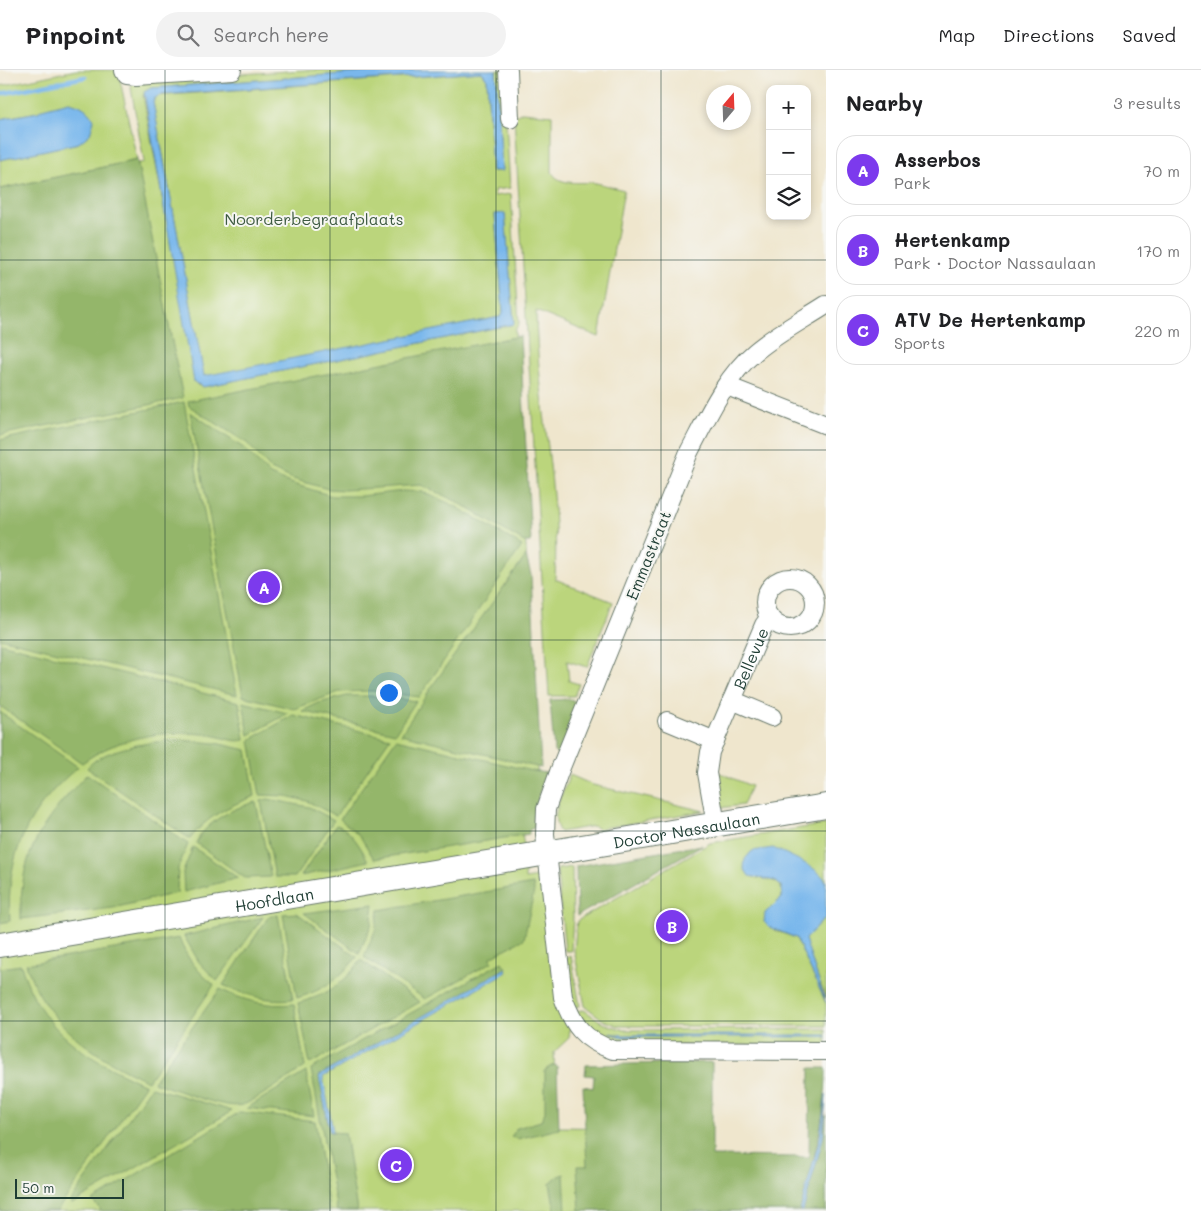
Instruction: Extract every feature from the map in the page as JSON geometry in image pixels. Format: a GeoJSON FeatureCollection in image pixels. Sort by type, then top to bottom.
{"type":"FeatureCollection","features":[{"type":"Feature","properties":{"kind":"street"},"geometry":{"type":"LineString","coordinates":[[126,73],[149,76],[232,70]]}},
{"type":"Feature","properties":{"kind":"street"},"geometry":{"type":"LineString","coordinates":[[508,70],[510,119]]}},
{"type":"Feature","properties":{"kind":"street","name":"Emmastraat"},"geometry":{"type":"LineString","coordinates":[[826,305],[756,351],[742,364],[716,402],[689,452],[546,809],[548,851],[563,997],[568,1012],[581,1033],[599,1045],[613,1050],[826,1051]]}},
{"type":"Feature","properties":{"kind":"street"},"geometry":{"type":"LineString","coordinates":[[727,386],[826,425]]}},
{"type":"Feature","properties":{"kind":"street","name":"Bellevue"},"geometry":{"type":"LineString","coordinates":[[716,824],[707,773],[710,752],[764,625],[770,617]]}},
{"type":"Feature","properties":{"kind":"street","name":"Bellevue"},"geometry":{"type":"LineString","coordinates":[[732,700],[772,717]]}},
{"type":"Feature","properties":{"kind":"street"},"geometry":{"type":"LineString","coordinates":[[667,721],[715,741]]}},
{"type":"Feature","properties":{"kind":"street","name":"Doctor Nassaulaan"},"geometry":{"type":"LineString","coordinates":[[548,851],[826,806]]}},
{"type":"Feature","properties":{"kind":"street","name":"Hoofdlaan"},"geometry":{"type":"LineString","coordinates":[[0,945],[548,851]]}},
{"type":"Feature","properties":{"kind":"green space"},"geometry":{"type":"Polygon","coordinates":[[[76,70],[118,70],[137,160],[0,189],[0,160],[79,143],[38,112],[0,119],[0,86],[76,70]]]}},
{"type":"Feature","properties":{"kind":"green space","name":"Noorderbegraafplaats"},"geometry":{"type":"Polygon","coordinates":[[[303,70],[396,70],[151,88],[143,95],[197,385],[203,387],[514,324],[505,214],[495,214],[503,312],[500,317],[206,377],[204,376],[153,102],[156,96],[482,72],[487,79],[492,171],[502,171],[496,70],[503,70],[510,188],[494,190],[494,196],[511,194],[519,324],[515,330],[538,786],[522,830],[523,841],[533,866],[531,870],[525,872],[525,879],[537,877],[543,882],[550,937],[547,940],[549,958],[570,1028],[569,1038],[554,1052],[557,1127],[630,1128],[706,1161],[826,1166],[826,1211],[0,1211],[0,193],[144,162],[131,88],[134,81],[303,70]]]}},
{"type":"Feature","properties":{"kind":"green space"},"geometry":{"type":"Polygon","coordinates":[[[522,112],[552,115],[552,172],[555,177],[565,182],[596,183],[624,190],[599,337],[536,311],[537,345],[554,512],[556,545],[555,579],[613,602],[587,667],[567,661],[569,681],[579,684],[574,696],[549,696],[514,117],[522,112]]]}},
{"type":"Feature","properties":{"kind":"green space"},"geometry":{"type":"Polygon","coordinates":[[[137,160],[183,398],[0,435],[0,189],[137,160]]]}},
{"type":"Feature","properties":{"kind":"green space"},"geometry":{"type":"Polygon","coordinates":[[[520,336],[531,542],[524,542],[456,501],[421,485],[344,490],[328,489],[293,479],[271,469],[247,443],[189,406],[188,401],[520,336]]]}},
{"type":"Feature","properties":{"kind":"green space"},"geometry":{"type":"Polygon","coordinates":[[[184,402],[237,695],[0,638],[0,440],[184,402]]]}},
{"type":"Feature","properties":{"kind":"green space"},"geometry":{"type":"Polygon","coordinates":[[[190,412],[245,449],[270,475],[332,496],[361,496],[404,491],[423,492],[455,506],[522,546],[419,697],[372,691],[339,692],[294,709],[243,696],[190,412]]]}},
{"type":"Feature","properties":{"kind":"green space"},"geometry":{"type":"Polygon","coordinates":[[[526,556],[531,575],[541,768],[401,734],[435,682],[526,556]]]}},
{"type":"Feature","properties":{"kind":"green space"},"geometry":{"type":"Polygon","coordinates":[[[0,643],[239,702],[245,740],[232,740],[194,733],[160,734],[111,746],[82,763],[0,706],[0,643]]]}},
{"type":"Feature","properties":{"kind":"green space"},"geometry":{"type":"Polygon","coordinates":[[[347,696],[378,696],[416,701],[395,733],[302,711],[319,703],[347,696]]]}},
{"type":"Feature","properties":{"kind":"green space"},"geometry":{"type":"Polygon","coordinates":[[[569,699],[581,704],[559,755],[554,752],[550,700],[569,699]]]}},
{"type":"Feature","properties":{"kind":"green space"},"geometry":{"type":"Polygon","coordinates":[[[243,702],[287,713],[287,714],[249,735],[243,702]]]}},
{"type":"Feature","properties":{"kind":"green space"},"geometry":{"type":"Polygon","coordinates":[[[0,712],[78,767],[46,799],[23,835],[11,875],[9,897],[10,921],[0,923],[0,712]]]}},
{"type":"Feature","properties":{"kind":"green space"},"geometry":{"type":"Polygon","coordinates":[[[293,715],[390,738],[336,816],[307,801],[286,796],[260,795],[250,740],[293,715]]]}},
{"type":"Feature","properties":{"kind":"green space"},"geometry":{"type":"Polygon","coordinates":[[[396,739],[532,771],[548,773],[539,794],[534,828],[529,830],[529,834],[374,859],[360,836],[340,819],[396,739]]]}},
{"type":"Feature","properties":{"kind":"green space"},"geometry":{"type":"Polygon","coordinates":[[[181,740],[215,743],[247,750],[255,796],[211,818],[190,839],[87,768],[105,755],[117,750],[131,746],[181,740]]]}},
{"type":"Feature","properties":{"kind":"green space"},"geometry":{"type":"Polygon","coordinates":[[[713,770],[751,786],[743,805],[720,808],[713,770]]]}},
{"type":"Feature","properties":{"kind":"green space"},"geometry":{"type":"Polygon","coordinates":[[[87,774],[188,844],[178,868],[177,893],[113,908],[21,919],[21,895],[29,856],[46,823],[87,774]]]}},
{"type":"Feature","properties":{"kind":"green space"},"geometry":{"type":"Polygon","coordinates":[[[570,775],[593,785],[704,811],[598,829],[594,826],[560,832],[557,826],[556,811],[570,775]]]}},
{"type":"Feature","properties":{"kind":"green space"},"geometry":{"type":"Polygon","coordinates":[[[268,799],[309,807],[334,820],[295,877],[275,877],[261,801],[268,799]]]}},
{"type":"Feature","properties":{"kind":"green space"},"geometry":{"type":"Polygon","coordinates":[[[256,802],[271,877],[245,878],[196,843],[200,835],[213,822],[230,812],[256,802]]]}},
{"type":"Feature","properties":{"kind":"green space"},"geometry":{"type":"Polygon","coordinates":[[[826,824],[826,883],[820,874],[788,855],[746,872],[754,877],[773,881],[781,886],[782,898],[772,907],[774,930],[796,938],[826,1003],[826,1026],[619,1026],[603,1020],[585,1006],[574,950],[577,921],[710,843],[826,824]]]}},
{"type":"Feature","properties":{"kind":"green space"},"geometry":{"type":"Polygon","coordinates":[[[336,825],[351,835],[368,861],[301,876],[336,825]]]}},
{"type":"Feature","properties":{"kind":"green space"},"geometry":{"type":"Polygon","coordinates":[[[702,845],[577,916],[576,866],[702,845]]]}},
{"type":"Feature","properties":{"kind":"green space"},"geometry":{"type":"Polygon","coordinates":[[[193,847],[238,878],[184,892],[183,872],[193,847]]]}},
{"type":"Feature","properties":{"kind":"green space"},"geometry":{"type":"Polygon","coordinates":[[[572,867],[573,917],[571,951],[565,951],[557,872],[558,869],[572,867]]]}},
{"type":"Feature","properties":{"kind":"green space"},"geometry":{"type":"Polygon","coordinates":[[[533,884],[534,891],[524,939],[491,957],[492,962],[425,999],[364,957],[375,931],[379,910],[533,884]]]}},
{"type":"Feature","properties":{"kind":"green space"},"geometry":{"type":"Polygon","coordinates":[[[374,904],[371,926],[359,953],[304,913],[374,904]]]}},
{"type":"Feature","properties":{"kind":"green space"},"geometry":{"type":"Polygon","coordinates":[[[297,913],[357,957],[331,982],[297,998],[283,914],[297,913]]]}},
{"type":"Feature","properties":{"kind":"green space"},"geometry":{"type":"Polygon","coordinates":[[[278,915],[293,999],[283,1000],[257,997],[223,985],[269,916],[278,915]]]}},
{"type":"Feature","properties":{"kind":"green space"},"geometry":{"type":"Polygon","coordinates":[[[263,917],[217,981],[199,962],[184,936],[263,917]]]}},
{"type":"Feature","properties":{"kind":"green space"},"geometry":{"type":"Polygon","coordinates":[[[826,917],[826,998],[808,953],[805,939],[826,917]]]}},
{"type":"Feature","properties":{"kind":"green space"},"geometry":{"type":"Polygon","coordinates":[[[179,938],[193,964],[214,985],[148,1081],[90,1049],[58,1020],[45,1004],[34,985],[26,964],[179,938]]]}},
{"type":"Feature","properties":{"kind":"green space"},"geometry":{"type":"Polygon","coordinates":[[[571,956],[580,1006],[573,1008],[566,957],[571,956]]]}},
{"type":"Feature","properties":{"kind":"green space"},"geometry":{"type":"Polygon","coordinates":[[[361,960],[420,1002],[310,1064],[298,1003],[334,988],[348,976],[361,960]]]}},
{"type":"Feature","properties":{"kind":"green space"},"geometry":{"type":"Polygon","coordinates":[[[502,962],[507,969],[319,1076],[330,1132],[345,1133],[357,1211],[337,1211],[311,1069],[502,962]]]}},
{"type":"Feature","properties":{"kind":"green space"},"geometry":{"type":"Polygon","coordinates":[[[21,965],[40,1008],[68,1040],[103,1064],[145,1085],[57,1211],[0,1211],[0,968],[21,965]]]}},
{"type":"Feature","properties":{"kind":"green space"},"geometry":{"type":"Polygon","coordinates":[[[220,989],[256,1002],[275,1005],[294,1004],[305,1067],[264,1094],[242,1105],[234,1106],[211,1102],[153,1082],[220,989]]]}},
{"type":"Feature","properties":{"kind":"green space"},"geometry":{"type":"Polygon","coordinates":[[[584,1010],[603,1023],[624,1030],[826,1029],[826,1036],[826,1045],[627,1045],[596,1036],[575,1011],[584,1010]],[[609,1033],[623,1037],[826,1036],[623,1035],[609,1033]]]}},
{"type":"Feature","properties":{"kind":"green space"},"geometry":{"type":"Polygon","coordinates":[[[712,1062],[712,1156],[809,1157],[810,1068],[826,1068],[821,1123],[800,1211],[580,1211],[577,1166],[587,1166],[583,1086],[593,1088],[594,1076],[585,1075],[586,1065],[712,1062]]]}},
{"type":"Feature","properties":{"kind":"green space"},"geometry":{"type":"Polygon","coordinates":[[[553,1065],[557,1066],[559,1129],[517,1139],[511,1137],[517,1128],[541,1121],[545,1112],[545,1070],[553,1065]]]}},
{"type":"Feature","properties":{"kind":"green space"},"geometry":{"type":"Polygon","coordinates":[[[306,1072],[314,1116],[247,1108],[306,1072]]]}},
{"type":"Feature","properties":{"kind":"green space"},"geometry":{"type":"Polygon","coordinates":[[[151,1087],[232,1111],[72,1204],[70,1202],[151,1087]]]}},
{"type":"Feature","properties":{"kind":"green space"},"geometry":{"type":"Polygon","coordinates":[[[240,1112],[315,1121],[329,1211],[102,1211],[92,1201],[240,1112]]]}},
{"type":"Feature","properties":{"kind":"green space"},"geometry":{"type":"Polygon","coordinates":[[[826,1115],[826,1211],[803,1211],[823,1138],[826,1115]]]}},
{"type":"Feature","properties":{"kind":"green space"},"geometry":{"type":"Polygon","coordinates":[[[564,1174],[566,1211],[555,1211],[550,1183],[558,1176],[564,1174]]]}},
{"type":"Feature","properties":{"kind":"water"},"geometry":{"type":"Polygon","coordinates":[[[396,70],[496,70],[502,171],[492,171],[487,79],[482,72],[160,95],[155,98],[153,102],[204,376],[500,317],[503,312],[495,214],[505,213],[514,324],[203,387],[194,382],[144,92],[151,88],[396,70]]]}},
{"type":"Feature","properties":{"kind":"water"},"geometry":{"type":"Polygon","coordinates":[[[69,102],[84,108],[92,116],[94,120],[90,134],[79,143],[0,160],[0,119],[38,112],[42,109],[69,102]]]}},
{"type":"Feature","properties":{"kind":"water"},"geometry":{"type":"Polygon","coordinates":[[[773,848],[810,867],[823,877],[826,882],[826,917],[805,939],[826,1003],[796,938],[769,927],[764,922],[765,913],[782,898],[781,886],[775,881],[749,876],[744,868],[745,859],[752,851],[773,848]]]}},
{"type":"Feature","properties":{"kind":"water"},"geometry":{"type":"Polygon","coordinates":[[[506,968],[507,972],[323,1077],[333,1131],[330,1132],[319,1076],[506,968]]]}},
{"type":"Feature","properties":{"kind":"water"},"geometry":{"type":"Polygon","coordinates":[[[609,1033],[623,1035],[825,1035],[826,1037],[623,1037],[609,1033]]]}},
{"type":"Feature","properties":{"kind":"water"},"geometry":{"type":"Polygon","coordinates":[[[826,1094],[823,1138],[803,1211],[800,1211],[820,1137],[826,1094]]]}},
{"type":"Feature","properties":{"kind":"waterway"},"geometry":{"type":"LineString","coordinates":[[0,94],[85,77]]}},
{"type":"Feature","properties":{"kind":"place","name":"Asserbos"},"geometry":{"type":"Point","coordinates":[264,587]}},
{"type":"Feature","properties":{"kind":"place","name":"Hertenkamp"},"geometry":{"type":"Point","coordinates":[672,926]}},
{"type":"Feature","properties":{"kind":"place","name":"ATV De Hertenkamp"},"geometry":{"type":"Point","coordinates":[396,1165]}}]}
